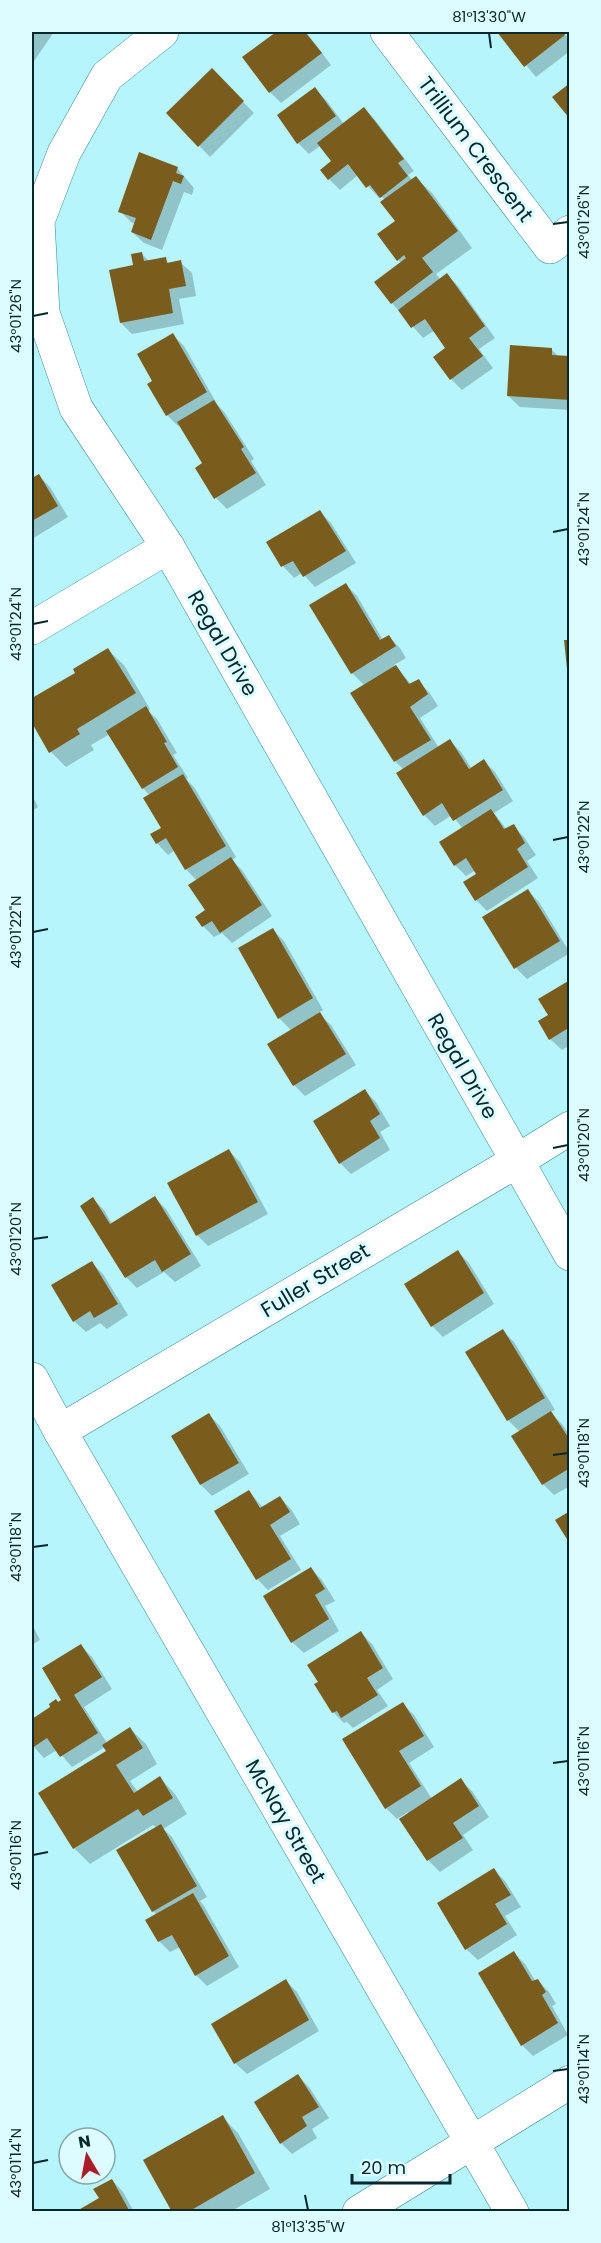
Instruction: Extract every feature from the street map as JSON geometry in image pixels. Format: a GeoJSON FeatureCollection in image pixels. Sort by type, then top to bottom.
{"type":"FeatureCollection","features":[{"type":"Feature","properties":{"kind":"street","name":"Regal Drive"},"geometry":{"type":"LineString","coordinates":[[162,32],[107,76],[64,153],[38,221],[43,313],[76,408],[168,547],[570,1254]]}},
{"type":"Feature","properties":{"kind":"street","name":"Trillium Crescent"},"geometry":{"type":"LineString","coordinates":[[387,32],[550,247],[570,232]]}},
{"type":"Feature","properties":{"kind":"street"},"geometry":{"type":"LineString","coordinates":[[32,628],[168,547]]}},
{"type":"Feature","properties":{"kind":"street","name":"Fuller Street"},"geometry":{"type":"LineString","coordinates":[[60,1431],[570,1128]]}},
{"type":"Feature","properties":{"kind":"street","name":"McNay Street"},"geometry":{"type":"LineString","coordinates":[[32,1378],[60,1431],[512,2211]]}},
{"type":"Feature","properties":{"kind":"street"},"geometry":{"type":"LineString","coordinates":[[359,2211],[570,2082]]}},
{"type":"Feature","properties":{"kind":"building"},"geometry":{"type":"Polygon","coordinates":[[[276,32],[305,32],[322,53],[269,93],[242,57],[276,32]]]}},
{"type":"Feature","properties":{"kind":"building"},"geometry":{"type":"Polygon","coordinates":[[[497,32],[562,32],[565,35],[524,67],[497,32]]]}},
{"type":"Feature","properties":{"kind":"building"},"geometry":{"type":"Polygon","coordinates":[[[212,68],[244,101],[198,147],[166,113],[212,68]]]}},
{"type":"Feature","properties":{"kind":"building"},"geometry":{"type":"Polygon","coordinates":[[[570,83],[570,119],[552,97],[570,83]]]}},
{"type":"Feature","properties":{"kind":"building"},"geometry":{"type":"Polygon","coordinates":[[[315,87],[336,116],[297,144],[277,115],[315,87]]]}},
{"type":"Feature","properties":{"kind":"building"},"geometry":{"type":"Polygon","coordinates":[[[364,107],[404,159],[398,163],[408,176],[380,198],[370,185],[366,188],[348,164],[328,180],[320,170],[331,161],[317,143],[364,107]]]}},
{"type":"Feature","properties":{"kind":"building"},"geometry":{"type":"Polygon","coordinates":[[[139,152],[178,167],[176,173],[184,176],[181,184],[173,181],[151,240],[131,232],[136,218],[118,212],[139,152]]]}},
{"type":"Feature","properties":{"kind":"building"},"geometry":{"type":"Polygon","coordinates":[[[416,176],[458,231],[422,258],[433,272],[391,304],[374,282],[406,258],[404,255],[397,261],[377,234],[395,221],[380,202],[416,176]]]}},
{"type":"Feature","properties":{"kind":"building"},"geometry":{"type":"Polygon","coordinates":[[[142,252],[144,261],[166,257],[167,263],[181,260],[186,286],[169,289],[173,313],[120,323],[109,270],[133,265],[131,254],[142,252]]]}},
{"type":"Feature","properties":{"kind":"building"},"geometry":{"type":"Polygon","coordinates":[[[447,273],[485,326],[469,338],[483,356],[450,380],[433,357],[445,348],[425,319],[411,328],[398,310],[447,273]]]}},
{"type":"Feature","properties":{"kind":"building"},"geometry":{"type":"Polygon","coordinates":[[[173,333],[207,392],[166,416],[147,384],[152,381],[137,354],[173,333]]]}},
{"type":"Feature","properties":{"kind":"building"},"geometry":{"type":"Polygon","coordinates":[[[510,345],[552,348],[552,355],[570,356],[570,400],[507,396],[510,345]]]}},
{"type":"Feature","properties":{"kind":"building"},"geometry":{"type":"Polygon","coordinates":[[[214,400],[244,447],[241,449],[256,473],[214,499],[195,468],[202,463],[177,422],[214,400]]]}},
{"type":"Feature","properties":{"kind":"building"},"geometry":{"type":"Polygon","coordinates":[[[39,474],[58,506],[32,521],[32,478],[39,474]]]}},
{"type":"Feature","properties":{"kind":"building"},"geometry":{"type":"Polygon","coordinates":[[[320,510],[346,551],[303,577],[293,561],[281,567],[266,542],[320,510]]]}},
{"type":"Feature","properties":{"kind":"building"},"geometry":{"type":"Polygon","coordinates":[[[346,583],[380,640],[389,635],[396,646],[351,674],[309,605],[346,583]]]}},
{"type":"Feature","properties":{"kind":"building"},"geometry":{"type":"Polygon","coordinates":[[[564,640],[570,640],[570,678],[568,678],[564,640]]]}},
{"type":"Feature","properties":{"kind":"building"},"geometry":{"type":"Polygon","coordinates":[[[108,648],[136,693],[77,729],[80,734],[49,753],[32,723],[32,698],[75,673],[73,669],[108,648]]]}},
{"type":"Feature","properties":{"kind":"building"},"geometry":{"type":"Polygon","coordinates":[[[396,665],[409,684],[419,679],[428,694],[410,707],[431,740],[394,762],[350,693],[396,665]]]}},
{"type":"Feature","properties":{"kind":"building"},"geometry":{"type":"Polygon","coordinates":[[[146,706],[167,742],[164,743],[178,767],[142,789],[106,731],[146,706]]]}},
{"type":"Feature","properties":{"kind":"building"},"geometry":{"type":"Polygon","coordinates":[[[450,739],[469,769],[484,759],[503,790],[453,821],[442,803],[423,816],[396,773],[450,739]]]}},
{"type":"Feature","properties":{"kind":"building"},"geometry":{"type":"Polygon","coordinates":[[[183,774],[226,846],[185,870],[166,838],[156,844],[150,834],[161,828],[143,798],[183,774]]]}},
{"type":"Feature","properties":{"kind":"building"},"geometry":{"type":"Polygon","coordinates":[[[491,809],[504,829],[514,824],[525,843],[517,849],[528,867],[475,901],[463,882],[476,874],[466,858],[454,866],[439,842],[491,809]]]}},
{"type":"Feature","properties":{"kind":"building"},"geometry":{"type":"Polygon","coordinates":[[[231,857],[262,905],[220,933],[212,921],[202,927],[195,917],[205,910],[188,885],[231,857]]]}},
{"type":"Feature","properties":{"kind":"building"},"geometry":{"type":"Polygon","coordinates":[[[528,889],[560,941],[514,969],[482,917],[528,889]]]}},
{"type":"Feature","properties":{"kind":"building"},"geometry":{"type":"Polygon","coordinates":[[[273,928],[313,998],[278,1019],[238,948],[273,928]]]}},
{"type":"Feature","properties":{"kind":"building"},"geometry":{"type":"Polygon","coordinates":[[[570,980],[570,1027],[549,1040],[538,1021],[548,1015],[538,999],[570,980]]]}},
{"type":"Feature","properties":{"kind":"building"},"geometry":{"type":"Polygon","coordinates":[[[320,1012],[346,1054],[293,1086],[267,1044],[320,1012]]]}},
{"type":"Feature","properties":{"kind":"building"},"geometry":{"type":"Polygon","coordinates":[[[365,1089],[380,1114],[370,1121],[380,1138],[339,1164],[313,1121],[365,1089]]]}},
{"type":"Feature","properties":{"kind":"building"},"geometry":{"type":"Polygon","coordinates":[[[229,1149],[258,1202],[196,1236],[167,1183],[229,1149]]]}},
{"type":"Feature","properties":{"kind":"building"},"geometry":{"type":"Polygon","coordinates":[[[155,1196],[191,1254],[162,1272],[155,1260],[125,1278],[80,1206],[93,1197],[110,1224],[155,1196]]]}},
{"type":"Feature","properties":{"kind":"building"},"geometry":{"type":"Polygon","coordinates":[[[458,1250],[484,1293],[431,1327],[404,1284],[458,1250]]]}},
{"type":"Feature","properties":{"kind":"building"},"geometry":{"type":"Polygon","coordinates":[[[92,1261],[118,1304],[94,1318],[90,1311],[73,1322],[51,1285],[92,1261]]]}},
{"type":"Feature","properties":{"kind":"building"},"geometry":{"type":"Polygon","coordinates":[[[503,1329],[545,1398],[507,1421],[465,1352],[503,1329]]]}},
{"type":"Feature","properties":{"kind":"building"},"geometry":{"type":"Polygon","coordinates":[[[551,1411],[570,1440],[570,1468],[542,1485],[511,1436],[551,1411]]]}},
{"type":"Feature","properties":{"kind":"building"},"geometry":{"type":"Polygon","coordinates":[[[209,1413],[239,1463],[200,1485],[171,1436],[209,1413]]]}},
{"type":"Feature","properties":{"kind":"building"},"geometry":{"type":"Polygon","coordinates":[[[249,1490],[260,1508],[280,1496],[290,1512],[270,1525],[291,1559],[256,1580],[214,1511],[249,1490]]]}},
{"type":"Feature","properties":{"kind":"building"},"geometry":{"type":"Polygon","coordinates":[[[570,1511],[570,1544],[555,1520],[570,1511]]]}},
{"type":"Feature","properties":{"kind":"building"},"geometry":{"type":"Polygon","coordinates":[[[311,1567],[325,1589],[315,1595],[329,1619],[291,1643],[263,1596],[311,1567]]]}},
{"type":"Feature","properties":{"kind":"building"},"geometry":{"type":"Polygon","coordinates":[[[361,1631],[383,1668],[367,1678],[378,1695],[341,1718],[337,1711],[332,1713],[314,1684],[318,1682],[307,1665],[361,1631]]]}},
{"type":"Feature","properties":{"kind":"building"},"geometry":{"type":"Polygon","coordinates":[[[81,1644],[102,1677],[74,1695],[98,1733],[60,1757],[47,1738],[32,1748],[32,1719],[50,1707],[49,1704],[56,1699],[58,1702],[61,1700],[42,1668],[81,1644]]]}},
{"type":"Feature","properties":{"kind":"building"},"geometry":{"type":"Polygon","coordinates":[[[403,1702],[424,1736],[399,1751],[421,1786],[385,1809],[342,1739],[403,1702]]]}},
{"type":"Feature","properties":{"kind":"building"},"geometry":{"type":"Polygon","coordinates":[[[130,1727],[143,1748],[116,1765],[134,1793],[160,1776],[173,1798],[143,1816],[138,1809],[73,1849],[38,1793],[106,1751],[102,1745],[130,1727]]]}},
{"type":"Feature","properties":{"kind":"building"},"geometry":{"type":"Polygon","coordinates":[[[461,1778],[479,1806],[453,1823],[463,1838],[427,1861],[399,1819],[461,1778]]]}},
{"type":"Feature","properties":{"kind":"building"},"geometry":{"type":"Polygon","coordinates":[[[161,1824],[197,1886],[152,1912],[116,1850],[161,1824]]]}},
{"type":"Feature","properties":{"kind":"building"},"geometry":{"type":"Polygon","coordinates":[[[494,1868],[511,1895],[495,1904],[507,1924],[465,1950],[437,1903],[494,1868]]]}},
{"type":"Feature","properties":{"kind":"building"},"geometry":{"type":"Polygon","coordinates":[[[193,1893],[229,1956],[195,1976],[172,1935],[158,1942],[145,1920],[193,1893]]]}},
{"type":"Feature","properties":{"kind":"building"},"geometry":{"type":"Polygon","coordinates":[[[514,1951],[532,1981],[538,1979],[546,1992],[542,1995],[558,2023],[521,2046],[478,1973],[514,1951]]]}},
{"type":"Feature","properties":{"kind":"building"},"geometry":{"type":"Polygon","coordinates":[[[286,1979],[309,2020],[234,2064],[211,2024],[286,1979]]]}},
{"type":"Feature","properties":{"kind":"building"},"geometry":{"type":"Polygon","coordinates":[[[298,2074],[319,2107],[302,2117],[307,2126],[280,2144],[254,2102],[298,2074]]]}},
{"type":"Feature","properties":{"kind":"building"},"geometry":{"type":"Polygon","coordinates":[[[223,2115],[255,2173],[188,2212],[172,2212],[143,2160],[223,2115]]]}},
{"type":"Feature","properties":{"kind":"building"},"geometry":{"type":"Polygon","coordinates":[[[99,2186],[116,2186],[130,2212],[75,2212],[99,2198],[93,2189],[99,2186]]]}}]}
